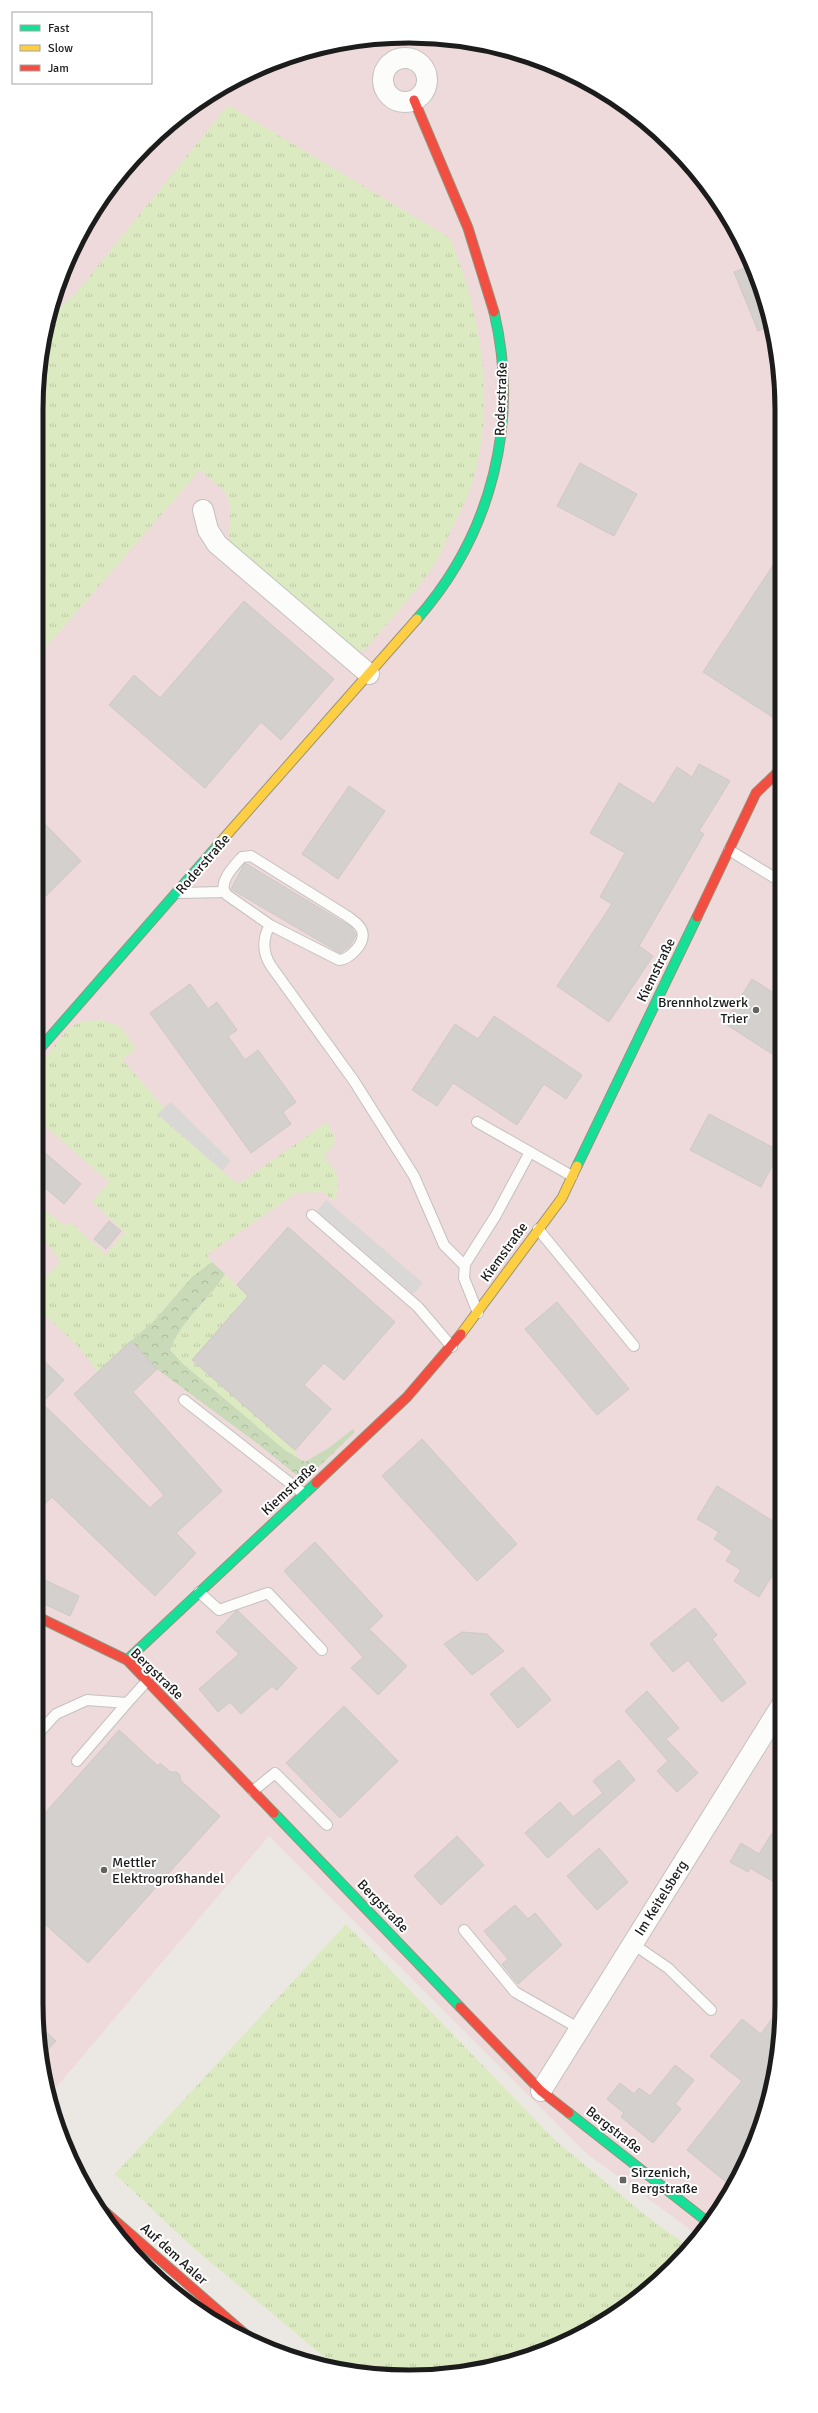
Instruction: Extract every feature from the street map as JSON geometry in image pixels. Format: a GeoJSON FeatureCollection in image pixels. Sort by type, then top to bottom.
{"type":"FeatureCollection","features":[{"type":"Feature","properties":{"kind":"street","name":"Roderstraße"},"geometry":{"type":"LineString","coordinates":[[43,1045],[423,612],[448,578],[468,542],[494,475],[501,436],[504,364],[493,307],[450,183],[414,100]]}},
{"type":"Feature","properties":{"kind":"street"},"geometry":{"type":"LineString","coordinates":[[203,510],[208,530],[217,544],[369,674]]}},
{"type":"Feature","properties":{"kind":"street","name":"Kiemstraße"},"geometry":{"type":"LineString","coordinates":[[127,1660],[407,1397],[452,1347],[478,1313],[562,1198],[756,793],[775,775]]}},
{"type":"Feature","properties":{"kind":"street","name":"Bergstraße"},"geometry":{"type":"LineString","coordinates":[[43,1619],[127,1660],[542,2091],[705,2219]]}},
{"type":"Feature","properties":{"kind":"street","name":"Im Keitelsberg"},"geometry":{"type":"LineString","coordinates":[[542,2091],[775,1716]]}},
{"type":"Feature","properties":{"kind":"street","name":"Auf dem Aaler"},"geometry":{"type":"LineString","coordinates":[[114,2220],[224,2317],[241,2329]]}},
{"type":"Feature","properties":{"kind":"street","name":"Auf dem Aaler"},"geometry":{"type":"LineString","coordinates":[[224,2317],[226,2321]]}},
{"type":"Feature","properties":{"kind":"lane"},"geometry":{"type":"LineString","coordinates":[[729,850],[775,878]]}},
{"type":"Feature","properties":{"kind":"lane"},"geometry":{"type":"LineString","coordinates":[[177,893],[224,892],[270,925],[335,959],[345,959],[363,940],[361,928],[347,916],[252,856],[244,856],[240,859],[224,881],[224,892]]}},
{"type":"Feature","properties":{"kind":"lane"},"geometry":{"type":"LineString","coordinates":[[270,925],[264,943],[267,961],[278,979],[354,1081],[414,1176],[446,1248],[465,1266]]}},
{"type":"Feature","properties":{"kind":"lane"},"geometry":{"type":"LineString","coordinates":[[477,1122],[572,1176]]}},
{"type":"Feature","properties":{"kind":"lane"},"geometry":{"type":"LineString","coordinates":[[478,1313],[464,1278],[465,1266],[530,1152]]}},
{"type":"Feature","properties":{"kind":"lane"},"geometry":{"type":"LineString","coordinates":[[312,1214],[418,1307],[452,1347]]}},
{"type":"Feature","properties":{"kind":"lane"},"geometry":{"type":"LineString","coordinates":[[538,1229],[634,1346]]}},
{"type":"Feature","properties":{"kind":"lane"},"geometry":{"type":"LineString","coordinates":[[184,1400],[304,1494]]}},
{"type":"Feature","properties":{"kind":"lane"},"geometry":{"type":"LineString","coordinates":[[199,1592],[219,1610],[268,1593],[322,1650]]}},
{"type":"Feature","properties":{"kind":"lane"},"geometry":{"type":"LineString","coordinates":[[77,1761],[147,1681]]}},
{"type":"Feature","properties":{"kind":"lane"},"geometry":{"type":"LineString","coordinates":[[43,1728],[56,1714],[87,1700],[127,1703]]}},
{"type":"Feature","properties":{"kind":"lane"},"geometry":{"type":"LineString","coordinates":[[253,1791],[275,1773],[327,1825]]}},
{"type":"Feature","properties":{"kind":"lane"},"geometry":{"type":"LineString","coordinates":[[464,1930],[515,1992],[580,2029]]}},
{"type":"Feature","properties":{"kind":"lane"},"geometry":{"type":"LineString","coordinates":[[633,1944],[668,1968],[711,2010]]}},
{"type":"Feature","properties":{"kind":"shaded area"},"geometry":{"type":"Polygon","coordinates":[[[409,43],[457,46],[504,55],[527,62],[571,81],[592,92],[632,119],[668,150],[699,186],[726,226],[737,247],[756,291],[763,314],[772,361],[775,409],[775,2004],[772,2052],[763,2099],[756,2122],[726,2187],[694,2233],[587,2154],[269,1836],[53,2091],[46,2052],[43,2004],[43,409],[46,361],[55,314],[62,291],[92,226],[119,186],[134,168],[150,150],[186,119],[226,92],[247,81],[291,62],[314,55],[361,46],[385,44],[409,43]]]}},
{"type":"Feature","properties":{"kind":"shaded area"},"geometry":{"type":"Polygon","coordinates":[[[171,1102],[231,1161],[222,1171],[157,1114],[171,1102]]]}},
{"type":"Feature","properties":{"kind":"shaded area"},"geometry":{"type":"Polygon","coordinates":[[[326,1200],[423,1283],[413,1294],[317,1211],[326,1200]]]}},
{"type":"Feature","properties":{"kind":"green space"},"geometry":{"type":"Polygon","coordinates":[[[228,105],[450,238],[461,267],[478,330],[484,395],[483,428],[478,459],[470,490],[464,505],[436,562],[408,599],[364,651],[353,650],[234,549],[230,542],[229,535],[230,502],[227,495],[200,470],[43,650],[43,409],[46,361],[55,313],[77,292],[228,105]]]}},
{"type":"Feature","properties":{"kind":"green space"},"geometry":{"type":"Polygon","coordinates":[[[101,1020],[120,1026],[136,1049],[122,1059],[164,1108],[157,1114],[234,1181],[240,1183],[327,1122],[336,1141],[324,1157],[333,1168],[338,1178],[338,1188],[334,1201],[323,1192],[296,1193],[207,1255],[212,1262],[192,1277],[154,1321],[98,1372],[76,1344],[43,1313],[43,1280],[60,1262],[49,1245],[43,1240],[43,1209],[65,1226],[70,1222],[106,1255],[125,1232],[92,1202],[109,1182],[43,1124],[43,1061],[68,1028],[82,1021],[101,1020]]]}},
{"type":"Feature","properties":{"kind":"green space"},"geometry":{"type":"Polygon","coordinates":[[[212,1262],[225,1274],[181,1329],[170,1350],[182,1363],[286,1451],[305,1462],[330,1447],[353,1429],[355,1432],[306,1479],[294,1473],[258,1444],[157,1369],[131,1341],[154,1321],[192,1277],[212,1262]]]}},
{"type":"Feature","properties":{"kind":"green space"},"geometry":{"type":"Polygon","coordinates":[[[225,1274],[248,1296],[192,1360],[295,1450],[297,1458],[286,1451],[182,1363],[170,1350],[181,1329],[225,1274]]]}},
{"type":"Feature","properties":{"kind":"green space"},"geometry":{"type":"Polygon","coordinates":[[[346,1924],[556,2141],[645,2215],[685,2244],[668,2263],[650,2279],[612,2308],[571,2332],[527,2351],[504,2358],[457,2367],[409,2370],[361,2367],[329,2361],[191,2246],[115,2174],[346,1924]]]}},
{"type":"Feature","properties":{"kind":"building"},"geometry":{"type":"Polygon","coordinates":[[[746,267],[756,291],[766,328],[758,331],[734,272],[746,267]]]}},
{"type":"Feature","properties":{"kind":"building"},"geometry":{"type":"Polygon","coordinates":[[[580,463],[637,494],[614,536],[557,506],[580,463]]]}},
{"type":"Feature","properties":{"kind":"building"},"geometry":{"type":"Polygon","coordinates":[[[775,562],[775,719],[703,672],[775,562]]]}},
{"type":"Feature","properties":{"kind":"building"},"geometry":{"type":"Polygon","coordinates":[[[244,601],[334,679],[281,740],[261,722],[205,788],[109,705],[134,675],[160,698],[244,601]]]}},
{"type":"Feature","properties":{"kind":"building"},"geometry":{"type":"Polygon","coordinates":[[[699,764],[730,781],[699,831],[704,834],[639,946],[653,956],[609,1022],[557,986],[612,904],[600,897],[625,853],[590,833],[619,783],[654,804],[677,767],[692,777],[699,764]]]}},
{"type":"Feature","properties":{"kind":"building"},"geometry":{"type":"Polygon","coordinates":[[[349,786],[385,811],[338,879],[302,854],[349,786]]]}},
{"type":"Feature","properties":{"kind":"building"},"geometry":{"type":"Polygon","coordinates":[[[43,822],[81,861],[43,899],[43,822]]]}},
{"type":"Feature","properties":{"kind":"building"},"geometry":{"type":"Polygon","coordinates":[[[245,863],[351,927],[356,935],[350,946],[340,953],[231,889],[245,863]]]}},
{"type":"Feature","properties":{"kind":"building","name":"Brennholzwerk Trier"},"geometry":{"type":"Polygon","coordinates":[[[752,979],[775,994],[775,1056],[724,1023],[752,979]]]}},
{"type":"Feature","properties":{"kind":"building"},"geometry":{"type":"Polygon","coordinates":[[[190,984],[208,1009],[217,1002],[237,1030],[228,1036],[245,1060],[258,1050],[296,1102],[283,1112],[291,1124],[251,1153],[150,1013],[190,984]]]}},
{"type":"Feature","properties":{"kind":"building"},"geometry":{"type":"Polygon","coordinates":[[[494,1016],[582,1075],[566,1099],[544,1084],[517,1125],[453,1083],[437,1106],[412,1090],[455,1024],[478,1039],[494,1016]]]}},
{"type":"Feature","properties":{"kind":"building"},"geometry":{"type":"Polygon","coordinates":[[[709,1114],[775,1148],[775,1160],[761,1187],[690,1150],[709,1114]]]}},
{"type":"Feature","properties":{"kind":"building"},"geometry":{"type":"Polygon","coordinates":[[[43,1151],[81,1184],[64,1204],[43,1186],[43,1151]]]}},
{"type":"Feature","properties":{"kind":"building"},"geometry":{"type":"Polygon","coordinates":[[[109,1221],[121,1231],[106,1249],[94,1239],[109,1221]]]}},
{"type":"Feature","properties":{"kind":"building"},"geometry":{"type":"Polygon","coordinates":[[[288,1227],[395,1322],[344,1380],[324,1363],[304,1385],[331,1409],[295,1450],[192,1360],[248,1296],[237,1285],[288,1227]]]}},
{"type":"Feature","properties":{"kind":"building"},"geometry":{"type":"Polygon","coordinates":[[[557,1302],[629,1389],[597,1415],[525,1329],[557,1302]]]}},
{"type":"Feature","properties":{"kind":"building"},"geometry":{"type":"Polygon","coordinates":[[[131,1341],[157,1369],[133,1392],[222,1491],[176,1533],[196,1553],[155,1596],[52,1497],[43,1506],[43,1404],[150,1508],[164,1495],[74,1394],[131,1341]]]}},
{"type":"Feature","properties":{"kind":"building"},"geometry":{"type":"Polygon","coordinates":[[[43,1360],[64,1380],[43,1402],[43,1360]]]}},
{"type":"Feature","properties":{"kind":"building"},"geometry":{"type":"Polygon","coordinates":[[[422,1439],[517,1544],[477,1581],[382,1476],[422,1439]]]}},
{"type":"Feature","properties":{"kind":"building"},"geometry":{"type":"Polygon","coordinates":[[[717,1486],[775,1522],[775,1571],[759,1597],[734,1581],[741,1570],[726,1561],[732,1551],[714,1539],[719,1532],[697,1519],[717,1486]]]}},
{"type":"Feature","properties":{"kind":"building"},"geometry":{"type":"Polygon","coordinates":[[[315,1542],[383,1616],[369,1629],[407,1666],[378,1695],[351,1668],[363,1657],[284,1571],[315,1542]]]}},
{"type":"Feature","properties":{"kind":"building"},"geometry":{"type":"Polygon","coordinates":[[[43,1579],[79,1596],[70,1616],[43,1603],[43,1579]]]}},
{"type":"Feature","properties":{"kind":"building"},"geometry":{"type":"Polygon","coordinates":[[[695,1608],[717,1635],[712,1639],[746,1683],[722,1702],[688,1660],[673,1672],[650,1644],[695,1608]]]}},
{"type":"Feature","properties":{"kind":"building"},"geometry":{"type":"Polygon","coordinates":[[[237,1610],[297,1668],[277,1690],[272,1686],[241,1714],[230,1702],[218,1712],[199,1689],[239,1654],[216,1632],[237,1610]]]}},
{"type":"Feature","properties":{"kind":"building"},"geometry":{"type":"Polygon","coordinates":[[[462,1632],[487,1634],[504,1651],[472,1675],[444,1644],[462,1632]]]}},
{"type":"Feature","properties":{"kind":"building"},"geometry":{"type":"Polygon","coordinates":[[[523,1667],[551,1700],[518,1728],[490,1694],[523,1667]]]}},
{"type":"Feature","properties":{"kind":"building"},"geometry":{"type":"Polygon","coordinates":[[[647,1691],[679,1728],[666,1739],[698,1773],[677,1792],[657,1771],[668,1761],[625,1711],[647,1691]]]}},
{"type":"Feature","properties":{"kind":"building"},"geometry":{"type":"Polygon","coordinates":[[[344,1706],[398,1761],[340,1818],[286,1763],[344,1706]]]}},
{"type":"Feature","properties":{"kind":"building","name":"Mettler Elektrogroßhandel"},"geometry":{"type":"Polygon","coordinates":[[[119,1730],[158,1766],[160,1763],[170,1772],[177,1772],[180,1775],[181,1781],[220,1816],[88,1963],[43,1922],[43,1815],[119,1730]]]}},
{"type":"Feature","properties":{"kind":"building"},"geometry":{"type":"Polygon","coordinates":[[[619,1760],[635,1780],[548,1858],[525,1833],[560,1802],[573,1817],[603,1793],[593,1781],[619,1760]]]}},
{"type":"Feature","properties":{"kind":"building"},"geometry":{"type":"Polygon","coordinates":[[[772,1833],[775,1834],[774,1882],[750,1868],[748,1872],[730,1862],[741,1843],[759,1854],[772,1833]]]}},
{"type":"Feature","properties":{"kind":"building"},"geometry":{"type":"Polygon","coordinates":[[[457,1836],[484,1865],[441,1905],[414,1876],[457,1836]]]}},
{"type":"Feature","properties":{"kind":"building"},"geometry":{"type":"Polygon","coordinates":[[[599,1848],[628,1882],[597,1910],[567,1876],[599,1848]]]}},
{"type":"Feature","properties":{"kind":"building"},"geometry":{"type":"Polygon","coordinates":[[[515,1905],[528,1919],[535,1913],[562,1945],[518,1984],[502,1964],[508,1959],[484,1931],[515,1905]]]}},
{"type":"Feature","properties":{"kind":"building"},"geometry":{"type":"Polygon","coordinates":[[[775,2015],[772,2052],[763,2099],[747,2144],[728,2183],[687,2150],[742,2081],[710,2056],[742,2019],[761,2034],[775,2015]]]}},
{"type":"Feature","properties":{"kind":"building"},"geometry":{"type":"Polygon","coordinates":[[[44,2030],[56,2041],[46,2052],[44,2030]]]}},
{"type":"Feature","properties":{"kind":"building"},"geometry":{"type":"Polygon","coordinates":[[[675,2065],[694,2080],[675,2104],[681,2109],[653,2143],[621,2117],[624,2113],[607,2099],[620,2083],[634,2094],[639,2088],[650,2096],[675,2065]]]}},
{"type":"Feature","properties":{"kind":"traffic: fast"},"geometry":{"type":"LineString","coordinates":[[417,619],[443,586],[464,550],[481,513],[493,474],[501,435],[503,394],[501,353],[494,312]]}},
{"type":"Feature","properties":{"kind":"traffic: fast"},"geometry":{"type":"LineString","coordinates":[[43,1045],[217,846]]}},
{"type":"Feature","properties":{"kind":"traffic: fast"},"geometry":{"type":"LineString","coordinates":[[577,1166],[697,917]]}},
{"type":"Feature","properties":{"kind":"traffic: fast"},"geometry":{"type":"LineString","coordinates":[[127,1660],[316,1483]]}},
{"type":"Feature","properties":{"kind":"traffic: fast"},"geometry":{"type":"LineString","coordinates":[[274,1813],[460,2007]]}},
{"type":"Feature","properties":{"kind":"traffic: fast"},"geometry":{"type":"LineString","coordinates":[[569,2113],[704,2219]]}},
{"type":"Feature","properties":{"kind":"traffic: slow"},"geometry":{"type":"LineString","coordinates":[[217,846],[417,619]]}},
{"type":"Feature","properties":{"kind":"traffic: slow"},"geometry":{"type":"LineString","coordinates":[[461,1334],[562,1198],[577,1166]]}},
{"type":"Feature","properties":{"kind":"traffic: jam"},"geometry":{"type":"LineString","coordinates":[[414,100],[468,228],[494,312]]}},
{"type":"Feature","properties":{"kind":"traffic: jam"},"geometry":{"type":"LineString","coordinates":[[697,917],[756,793],[775,775]]}},
{"type":"Feature","properties":{"kind":"traffic: jam"},"geometry":{"type":"LineString","coordinates":[[316,1483],[407,1397],[461,1334]]}},
{"type":"Feature","properties":{"kind":"traffic: jam"},"geometry":{"type":"LineString","coordinates":[[43,1619],[127,1660],[274,1813]]}},
{"type":"Feature","properties":{"kind":"traffic: jam"},"geometry":{"type":"LineString","coordinates":[[460,2007],[541,2091],[569,2113]]}},
{"type":"Feature","properties":{"kind":"traffic: jam"},"geometry":{"type":"LineString","coordinates":[[114,2220],[236,2326]]}},
{"type":"Feature","properties":{"kind":"place","name":"Brennholzwerk Trier"},"geometry":{"type":"Point","coordinates":[756,1010]}},
{"type":"Feature","properties":{"kind":"place","name":"Mettler Elektrogroßhandel"},"geometry":{"type":"Point","coordinates":[104,1870]}},
{"type":"Feature","properties":{"kind":"place","name":"Sirzenich, Bergstraße"},"geometry":{"type":"Point","coordinates":[623,2180]}}]}
